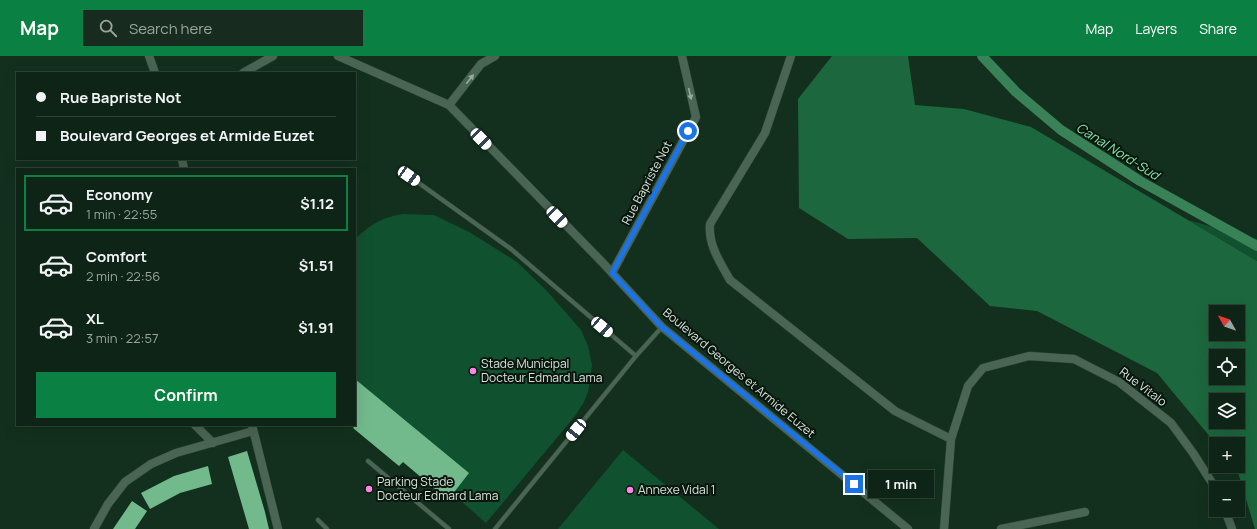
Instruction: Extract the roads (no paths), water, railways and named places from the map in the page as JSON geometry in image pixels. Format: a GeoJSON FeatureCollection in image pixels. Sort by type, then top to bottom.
{"type":"FeatureCollection","features":[{"type":"Feature","properties":{"kind":"street"},"geometry":{"type":"LineString","coordinates":[[149,56],[155,72]]}},
{"type":"Feature","properties":{"kind":"street"},"geometry":{"type":"LineString","coordinates":[[245,72],[273,56]]}},
{"type":"Feature","properties":{"kind":"street","name":"Boulevard Georges et Armide Euzet"},"geometry":{"type":"LineString","coordinates":[[338,56],[449,106],[612,273],[662,327],[908,529]]}},
{"type":"Feature","properties":{"kind":"street"},"geometry":{"type":"LineString","coordinates":[[449,106],[482,64],[495,56]]}},
{"type":"Feature","properties":{"kind":"street","name":"Rue Bapriste Not"},"geometry":{"type":"LineString","coordinates":[[612,273],[696,117],[682,56]]}},
{"type":"Feature","properties":{"kind":"street"},"geometry":{"type":"LineString","coordinates":[[791,56],[765,134],[710,224],[709,235],[714,251],[730,280],[876,397],[895,411],[951,439]]}},
{"type":"Feature","properties":{"kind":"street","name":"Rue Vitalo"},"geometry":{"type":"LineString","coordinates":[[944,529],[951,439],[968,386],[983,368],[1028,356],[1074,359],[1119,382],[1171,423],[1211,481]]}},
{"type":"Feature","properties":{"kind":"street"},"geometry":{"type":"LineString","coordinates":[[196,426],[213,443]]}},
{"type":"Feature","properties":{"kind":"street"},"geometry":{"type":"LineString","coordinates":[[94,529],[108,504],[125,482],[151,464],[253,428],[278,529]]}},
{"type":"Feature","properties":{"kind":"street"},"geometry":{"type":"LineString","coordinates":[[1001,529],[1085,512]]}},
{"type":"Feature","properties":{"kind":"street"},"geometry":{"type":"LineString","coordinates":[[1228,517],[1232,529]]}},
{"type":"Feature","properties":{"kind":"lane"},"geometry":{"type":"LineString","coordinates":[[409,176],[511,249],[636,356]]}},
{"type":"Feature","properties":{"kind":"lane"},"geometry":{"type":"LineString","coordinates":[[495,529],[636,356],[662,327]]}},
{"type":"Feature","properties":{"kind":"lane"},"geometry":{"type":"LineString","coordinates":[[368,462],[449,529]]}},
{"type":"Feature","properties":{"kind":"lane"},"geometry":{"type":"LineString","coordinates":[[318,520],[327,529]]}},
{"type":"Feature","properties":{"kind":"waterway","name":"Canal Nord-Sud"},"geometry":{"type":"LineString","coordinates":[[982,56],[1016,92],[1061,130],[1140,181],[1257,246]]}},
{"type":"Feature","properties":{"kind":"place","name":"Stade Municipal Docteur Edmard Lama"},"geometry":{"type":"Point","coordinates":[473,371]}},
{"type":"Feature","properties":{"kind":"place","name":"Parking Stade Docteur Edmard Lama"},"geometry":{"type":"Point","coordinates":[369,489]}},
{"type":"Feature","properties":{"kind":"place","name":"Annexe Vidal 1"},"geometry":{"type":"Point","coordinates":[630,490]}}]}
